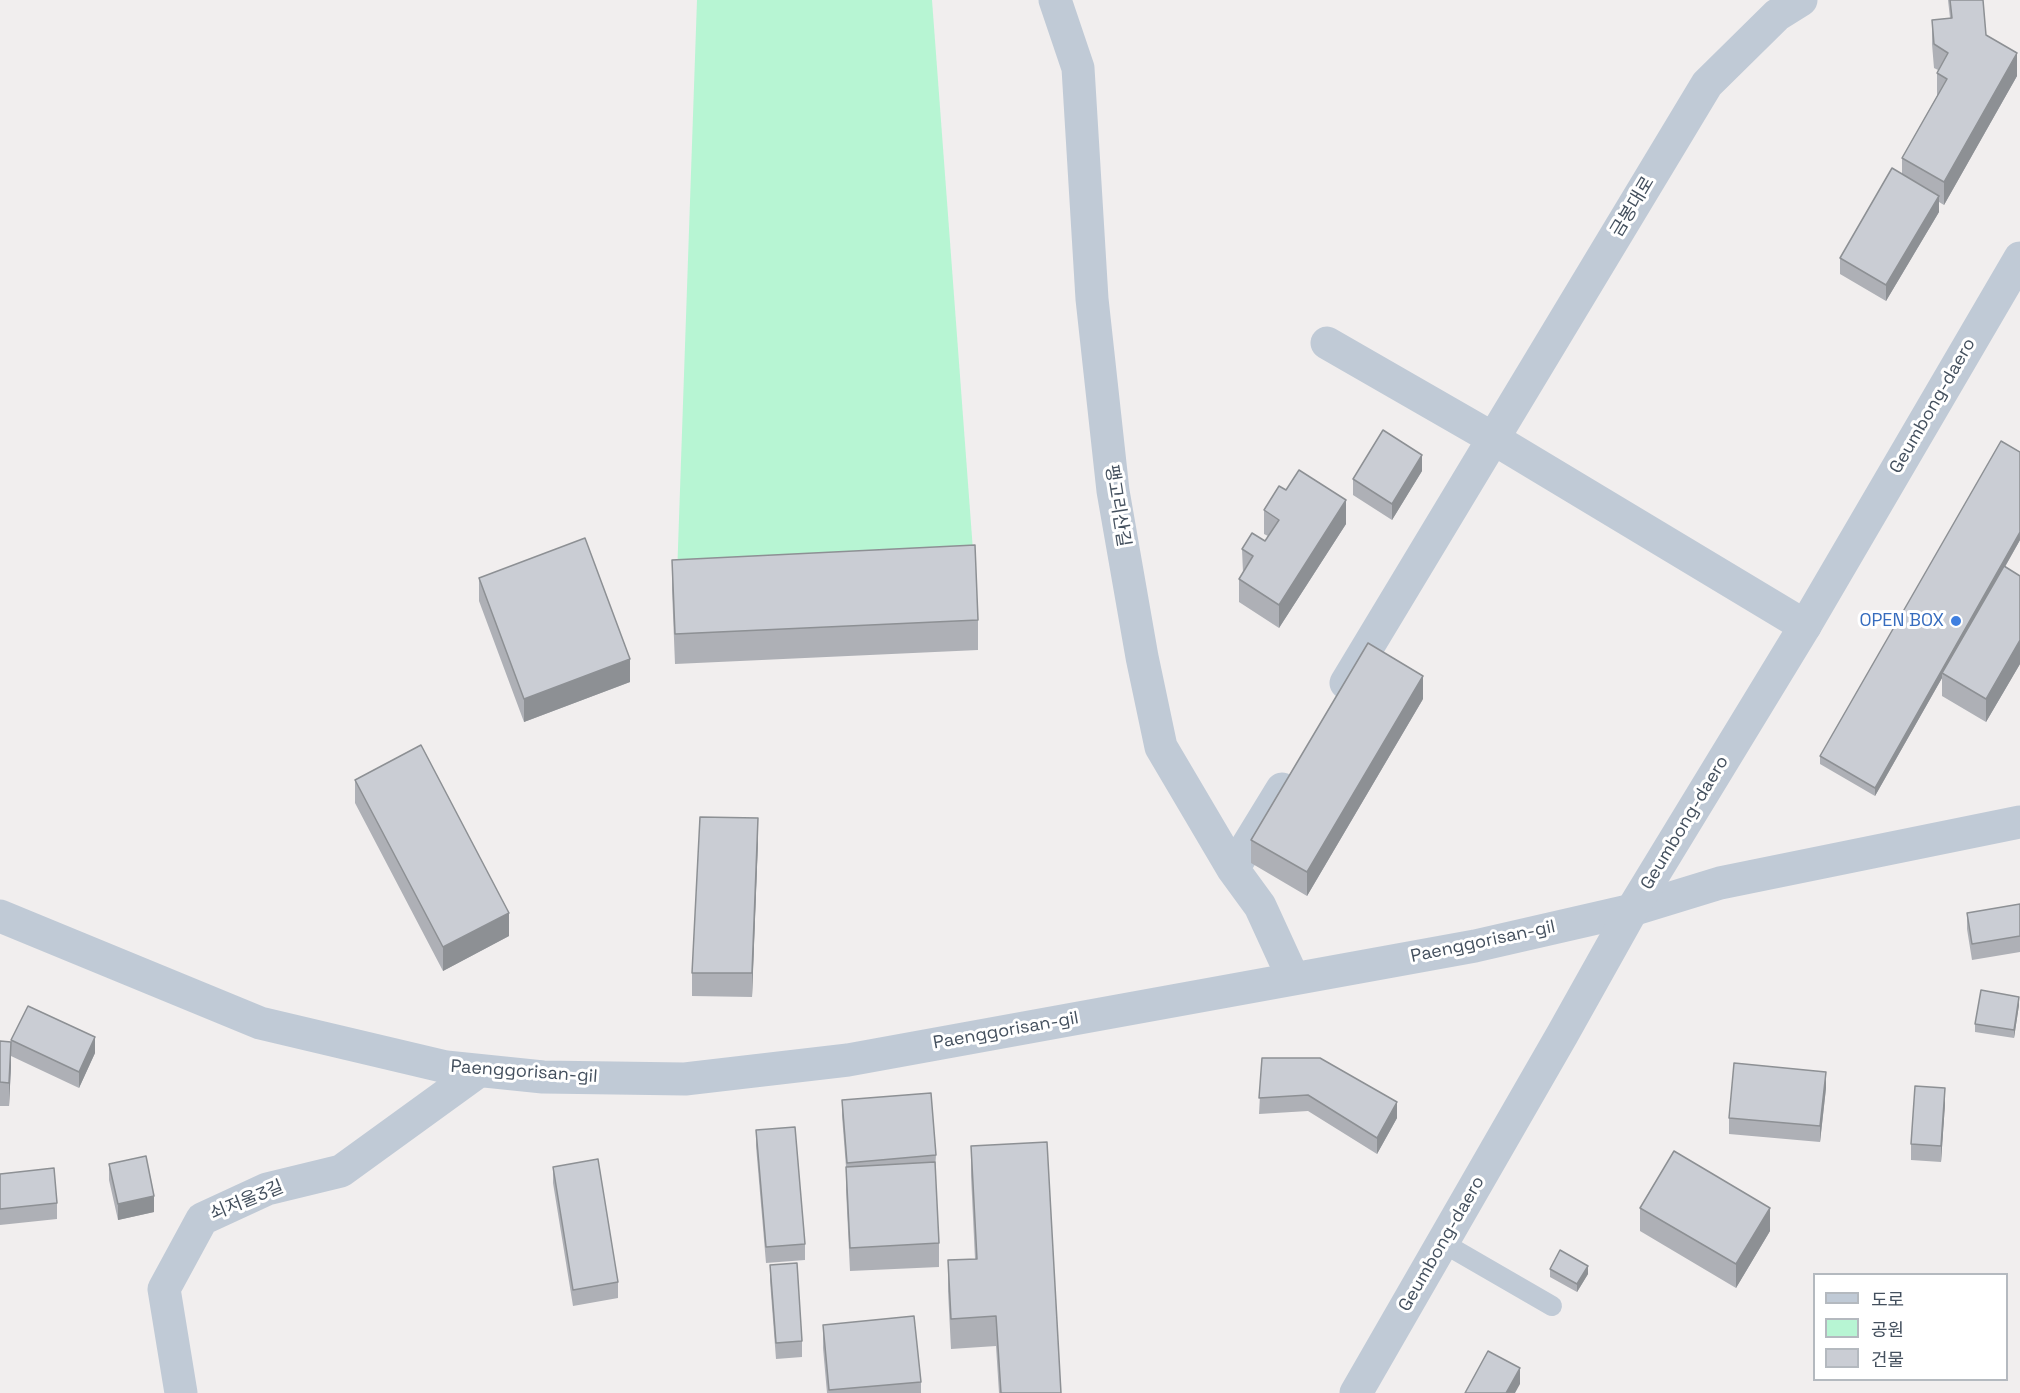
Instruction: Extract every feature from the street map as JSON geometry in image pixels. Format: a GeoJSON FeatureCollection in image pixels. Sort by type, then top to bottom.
{"type":"FeatureCollection","features":[{"type":"Feature","properties":{"kind":"street","name":"팽고리산길"},"geometry":{"type":"LineString","coordinates":[[1055,0],[1078,68],[1092,299],[1113,491],[1142,657],[1161,747],[1233,869],[1260,906],[1293,978]]}},
{"type":"Feature","properties":{"kind":"street","name":"금봉대로"},"geometry":{"type":"LineString","coordinates":[[1332,706],[1707,84],[1777,15],[1801,0]]}},
{"type":"Feature","properties":{"kind":"street","name":"Geumbong-daero"},"geometry":{"type":"LineString","coordinates":[[1356,1393],[1632,910],[1804,627],[2020,258]]}},
{"type":"Feature","properties":{"kind":"street"},"geometry":{"type":"LineString","coordinates":[[1327,343],[1494,439],[1804,627]]}},
{"type":"Feature","properties":{"kind":"street"},"geometry":{"type":"LineString","coordinates":[[1233,869],[1295,767]]}},
{"type":"Feature","properties":{"kind":"street","name":"Paenggorisan-gil"},"geometry":{"type":"LineString","coordinates":[[0,916],[260,1023],[446,1068],[543,1077],[685,1079],[848,1060],[1475,946],[1632,910],[1720,883],[2020,822]]}},
{"type":"Feature","properties":{"kind":"street","name":"쇠저울3길"},"geometry":{"type":"LineString","coordinates":[[181,1393],[164,1289],[202,1219],[267,1189],[341,1171],[479,1071]]}},
{"type":"Feature","properties":{"kind":"lane"},"geometry":{"type":"LineString","coordinates":[[1443,1243],[1552,1306]]}},
{"type":"Feature","properties":{"kind":"green space"},"geometry":{"type":"Polygon","coordinates":[[[697,0],[932,0],[974,564],[677,576],[697,0]]]}},
{"type":"Feature","properties":{"kind":"building"},"geometry":{"type":"Polygon","coordinates":[[[1950,0],[1983,0],[1986,35],[2017,53],[1944,182],[1902,158],[1947,79],[1937,73],[1948,53],[1934,44],[1932,20],[1952,18],[1950,0]]]}},
{"type":"Feature","properties":{"kind":"building"},"geometry":{"type":"Polygon","coordinates":[[[1892,168],[1939,196],[1886,285],[1840,258],[1892,168]]]}},
{"type":"Feature","properties":{"kind":"building"},"geometry":{"type":"Polygon","coordinates":[[[1383,430],[1422,455],[1392,504],[1353,479],[1383,430]]]}},
{"type":"Feature","properties":{"kind":"building"},"geometry":{"type":"Polygon","coordinates":[[[2001,441],[2020,452],[2020,532],[1875,788],[1820,756],[2001,441]]]}},
{"type":"Feature","properties":{"kind":"building"},"geometry":{"type":"Polygon","coordinates":[[[1299,470],[1346,500],[1279,605],[1239,579],[1253,556],[1242,549],[1252,533],[1265,541],[1279,520],[1264,510],[1279,486],[1286,490],[1299,470]]]}},
{"type":"Feature","properties":{"kind":"building"},"geometry":{"type":"Polygon","coordinates":[[[585,538],[630,659],[524,699],[479,578],[585,538]]]}},
{"type":"Feature","properties":{"kind":"building"},"geometry":{"type":"Polygon","coordinates":[[[975,545],[978,620],[675,634],[672,560],[975,545]]]}},
{"type":"Feature","properties":{"kind":"building"},"geometry":{"type":"Polygon","coordinates":[[[2004,566],[2020,576],[2020,640],[1986,699],[1942,673],[2004,566]]]}},
{"type":"Feature","properties":{"kind":"building"},"geometry":{"type":"Polygon","coordinates":[[[1368,643],[1423,676],[1307,872],[1251,840],[1368,643]]]}},
{"type":"Feature","properties":{"kind":"building"},"geometry":{"type":"Polygon","coordinates":[[[421,745],[509,913],[443,947],[355,780],[421,745]]]}},
{"type":"Feature","properties":{"kind":"building"},"geometry":{"type":"Polygon","coordinates":[[[700,817],[758,818],[752,973],[692,973],[700,817]]]}},
{"type":"Feature","properties":{"kind":"building"},"geometry":{"type":"Polygon","coordinates":[[[2020,904],[2020,936],[1972,944],[1967,913],[2020,904]]]}},
{"type":"Feature","properties":{"kind":"building"},"geometry":{"type":"Polygon","coordinates":[[[1981,990],[2019,997],[2014,1030],[1975,1024],[1981,990]]]}},
{"type":"Feature","properties":{"kind":"building"},"geometry":{"type":"Polygon","coordinates":[[[28,1006],[95,1037],[79,1072],[11,1040],[28,1006]]]}},
{"type":"Feature","properties":{"kind":"building"},"geometry":{"type":"Polygon","coordinates":[[[0,1041],[11,1042],[9,1083],[0,1082],[0,1041]]]}},
{"type":"Feature","properties":{"kind":"building"},"geometry":{"type":"Polygon","coordinates":[[[1262,1058],[1320,1058],[1397,1102],[1377,1138],[1308,1095],[1259,1098],[1262,1058]]]}},
{"type":"Feature","properties":{"kind":"building"},"geometry":{"type":"Polygon","coordinates":[[[1734,1063],[1826,1072],[1820,1126],[1729,1118],[1734,1063]]]}},
{"type":"Feature","properties":{"kind":"building"},"geometry":{"type":"Polygon","coordinates":[[[1915,1086],[1945,1088],[1941,1146],[1911,1144],[1915,1086]]]}},
{"type":"Feature","properties":{"kind":"building"},"geometry":{"type":"Polygon","coordinates":[[[931,1093],[936,1155],[847,1163],[842,1100],[931,1093]]]}},
{"type":"Feature","properties":{"kind":"building"},"geometry":{"type":"Polygon","coordinates":[[[795,1127],[805,1244],[766,1247],[756,1130],[795,1127]]]}},
{"type":"Feature","properties":{"kind":"building"},"geometry":{"type":"Polygon","coordinates":[[[1047,1142],[1061,1393],[1001,1393],[996,1316],[951,1319],[948,1260],[977,1259],[971,1146],[1047,1142]]]}},
{"type":"Feature","properties":{"kind":"building"},"geometry":{"type":"Polygon","coordinates":[[[1674,1151],[1770,1208],[1736,1264],[1640,1208],[1674,1151]]]}},
{"type":"Feature","properties":{"kind":"building"},"geometry":{"type":"Polygon","coordinates":[[[146,1156],[154,1196],[118,1204],[109,1164],[146,1156]]]}},
{"type":"Feature","properties":{"kind":"building"},"geometry":{"type":"Polygon","coordinates":[[[598,1159],[618,1282],[573,1290],[553,1167],[598,1159]]]}},
{"type":"Feature","properties":{"kind":"building"},"geometry":{"type":"Polygon","coordinates":[[[935,1162],[939,1243],[850,1248],[846,1167],[935,1162]]]}},
{"type":"Feature","properties":{"kind":"building"},"geometry":{"type":"Polygon","coordinates":[[[54,1168],[57,1203],[0,1209],[0,1174],[54,1168]]]}},
{"type":"Feature","properties":{"kind":"building"},"geometry":{"type":"Polygon","coordinates":[[[1560,1250],[1588,1266],[1577,1284],[1550,1269],[1560,1250]]]}},
{"type":"Feature","properties":{"kind":"building"},"geometry":{"type":"Polygon","coordinates":[[[797,1263],[802,1341],[776,1343],[770,1265],[797,1263]]]}},
{"type":"Feature","properties":{"kind":"building"},"geometry":{"type":"Polygon","coordinates":[[[914,1316],[921,1382],[829,1390],[823,1325],[914,1316]]]}},
{"type":"Feature","properties":{"kind":"building"},"geometry":{"type":"Polygon","coordinates":[[[1488,1351],[1520,1368],[1506,1393],[1465,1393],[1488,1351]]]}},
{"type":"Feature","properties":{"kind":"place","name":"OPEN BOX"},"geometry":{"type":"Point","coordinates":[1956,621]}}]}
